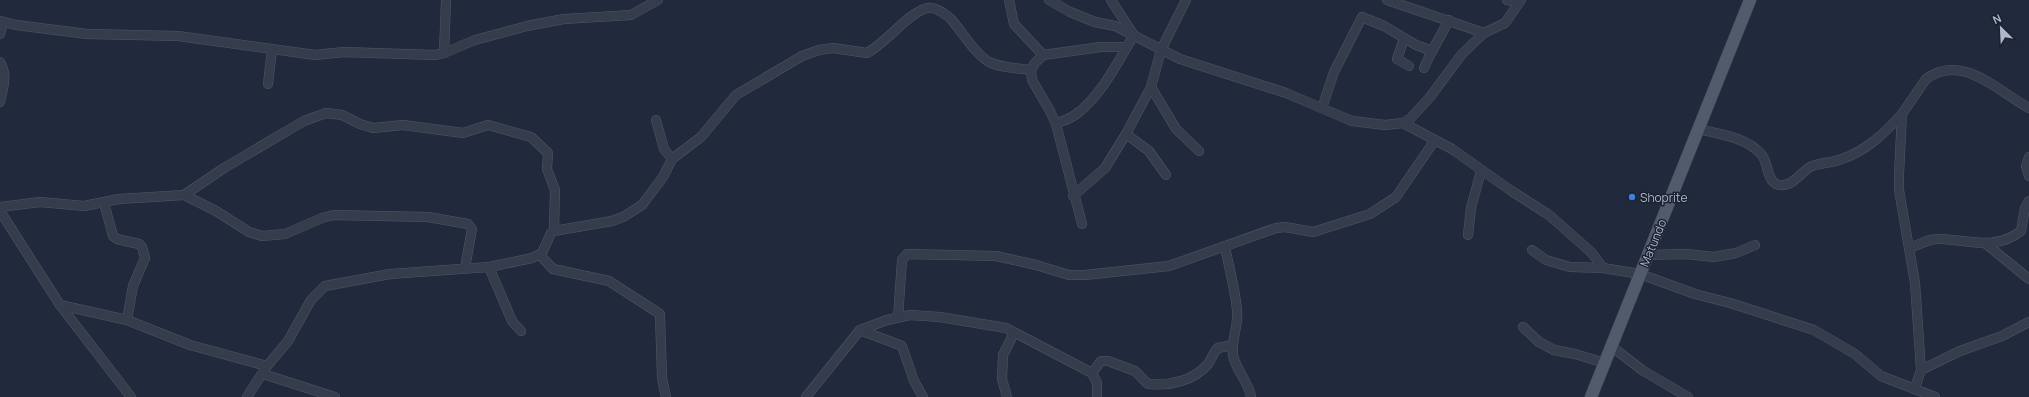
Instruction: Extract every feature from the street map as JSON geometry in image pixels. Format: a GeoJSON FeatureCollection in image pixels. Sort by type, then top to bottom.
{"type":"FeatureCollection","features":[{"type":"Feature","properties":{"kind":"main road","name":"Matundo"},"geometry":{"type":"LineString","coordinates":[[1591,397],[1750,0]]}},
{"type":"Feature","properties":{"kind":"street"},"geometry":{"type":"LineString","coordinates":[[444,53],[446,0]]}},
{"type":"Feature","properties":{"kind":"street"},"geometry":{"type":"LineString","coordinates":[[0,34],[2,21],[16,25],[87,34],[178,36],[315,55],[344,52],[425,55],[444,53],[475,40],[527,26],[564,19],[631,15],[639,12],[658,0]]}},
{"type":"Feature","properties":{"kind":"street"},"geometry":{"type":"LineString","coordinates":[[1009,0],[1014,24],[1043,55]]}},
{"type":"Feature","properties":{"kind":"street"},"geometry":{"type":"LineString","coordinates":[[1049,0],[1070,12],[1095,22],[1115,26],[1180,59],[1286,93],[1352,121],[1385,125],[1403,123],[1415,115],[1462,54],[1484,33],[1505,23],[1520,1],[1507,0]]}},
{"type":"Feature","properties":{"kind":"street"},"geometry":{"type":"LineString","coordinates":[[1112,0],[1134,35]]}},
{"type":"Feature","properties":{"kind":"street"},"geometry":{"type":"LineString","coordinates":[[1073,196],[1105,168],[1126,134],[1151,87],[1161,50],[1186,0]]}},
{"type":"Feature","properties":{"kind":"street"},"geometry":{"type":"LineString","coordinates":[[1387,0],[1484,33]]}},
{"type":"Feature","properties":{"kind":"street"},"geometry":{"type":"LineString","coordinates":[[554,230],[600,224],[624,217],[642,205],[663,177],[672,159],[701,137],[736,95],[802,56],[819,50],[833,48],[867,53],[903,24],[928,8],[938,10],[950,18],[981,56],[989,62],[1001,66],[1031,70]]}},
{"type":"Feature","properties":{"kind":"street"},"geometry":{"type":"LineString","coordinates":[[1322,108],[1334,72],[1360,19],[1363,17],[1384,26],[1404,39],[1427,49],[1430,55]]}},
{"type":"Feature","properties":{"kind":"street"},"geometry":{"type":"LineString","coordinates":[[1424,68],[1449,20]]}},
{"type":"Feature","properties":{"kind":"street"},"geometry":{"type":"LineString","coordinates":[[1056,124],[1076,115],[1090,101],[1108,78],[1134,35]]}},
{"type":"Feature","properties":{"kind":"street"},"geometry":{"type":"LineString","coordinates":[[1404,39],[1397,59],[1409,66]]}},
{"type":"Feature","properties":{"kind":"street"},"geometry":{"type":"LineString","coordinates":[[1082,224],[1073,196],[1056,124],[1034,85],[1031,70],[1035,63],[1043,55],[1101,47],[1126,47]]}},
{"type":"Feature","properties":{"kind":"street"},"geometry":{"type":"LineString","coordinates":[[268,84],[272,49]]}},
{"type":"Feature","properties":{"kind":"street"},"geometry":{"type":"LineString","coordinates":[[0,62],[4,69],[5,78],[0,102]]}},
{"type":"Feature","properties":{"kind":"street"},"geometry":{"type":"LineString","coordinates":[[1698,129],[1740,140],[1755,149],[1766,162],[1772,180],[1778,185],[1784,185],[1789,184],[1809,168],[1830,164],[1861,152],[1890,128],[1902,114],[1926,79],[1931,75],[1953,70],[1971,73],[1984,78],[2029,108]]}},
{"type":"Feature","properties":{"kind":"street"},"geometry":{"type":"LineString","coordinates":[[1151,87],[1176,129],[1199,151]]}},
{"type":"Feature","properties":{"kind":"street"},"geometry":{"type":"LineString","coordinates":[[184,195],[224,168],[304,121],[326,113],[342,115],[360,124],[373,128],[403,125],[463,133],[488,125],[530,137],[547,151],[549,157],[547,169],[555,190],[554,230],[540,255],[489,267],[465,268],[439,272],[390,274],[326,286],[310,300],[288,341],[265,370],[247,397]]}},
{"type":"Feature","properties":{"kind":"street"},"geometry":{"type":"LineString","coordinates":[[1902,114],[1899,190],[1915,283],[1921,370],[1915,388]]}},
{"type":"Feature","properties":{"kind":"street"},"geometry":{"type":"LineString","coordinates":[[656,120],[664,149],[672,159]]}},
{"type":"Feature","properties":{"kind":"street"},"geometry":{"type":"LineString","coordinates":[[1403,123],[1452,149],[1481,171],[1549,214],[1591,252],[1603,268]]}},
{"type":"Feature","properties":{"kind":"street"},"geometry":{"type":"LineString","coordinates":[[1126,134],[1149,151],[1166,174]]}},
{"type":"Feature","properties":{"kind":"street"},"geometry":{"type":"LineString","coordinates":[[898,318],[902,260],[907,254],[996,256],[1076,276],[1161,268],[1276,228],[1285,226],[1313,232],[1370,214],[1396,197],[1435,140]]}},
{"type":"Feature","properties":{"kind":"street"},"geometry":{"type":"LineString","coordinates":[[2029,157],[2026,166],[2029,176]]}},
{"type":"Feature","properties":{"kind":"street"},"geometry":{"type":"LineString","coordinates":[[1468,235],[1471,208],[1481,171]]}},
{"type":"Feature","properties":{"kind":"street"},"geometry":{"type":"LineString","coordinates":[[0,206],[40,202],[84,206],[104,203],[119,198],[184,195],[216,211],[249,232],[262,236],[285,234],[322,218],[334,215],[428,217],[468,224],[472,229],[465,268]]}},
{"type":"Feature","properties":{"kind":"street"},"geometry":{"type":"LineString","coordinates":[[1910,248],[1927,241],[1938,239],[1986,244],[2005,241],[2021,231],[2024,212],[2029,201]]}},
{"type":"Feature","properties":{"kind":"street"},"geometry":{"type":"LineString","coordinates":[[104,203],[113,236],[117,239],[139,244],[145,253],[144,263],[133,286],[127,320]]}},
{"type":"Feature","properties":{"kind":"street"},"geometry":{"type":"LineString","coordinates":[[0,211],[60,305],[131,397]]}},
{"type":"Feature","properties":{"kind":"street"},"geometry":{"type":"LineString","coordinates":[[1986,244],[2029,279]]}},
{"type":"Feature","properties":{"kind":"street"},"geometry":{"type":"LineString","coordinates":[[1648,255],[1686,254],[1714,257],[1736,253],[1756,245]]}},
{"type":"Feature","properties":{"kind":"street"},"geometry":{"type":"LineString","coordinates":[[1225,247],[1237,311],[1232,345],[1235,363],[1249,388],[1251,397]]}},
{"type":"Feature","properties":{"kind":"street"},"geometry":{"type":"LineString","coordinates":[[1532,250],[1541,258],[1562,265],[1591,269],[1603,268],[1640,274],[1694,294],[1730,303],[1814,330],[1855,354],[1881,376],[1935,397]]}},
{"type":"Feature","properties":{"kind":"street"},"geometry":{"type":"LineString","coordinates":[[540,255],[553,269],[609,281],[658,312],[661,321],[662,378],[666,397]]}},
{"type":"Feature","properties":{"kind":"street"},"geometry":{"type":"LineString","coordinates":[[489,267],[512,321],[521,331]]}},
{"type":"Feature","properties":{"kind":"street"},"geometry":{"type":"LineString","coordinates":[[60,305],[104,317],[127,320],[190,345],[265,370],[335,397]]}},
{"type":"Feature","properties":{"kind":"street"},"geometry":{"type":"LineString","coordinates":[[806,397],[860,330],[910,315],[940,317],[1006,328],[1092,373],[1097,383],[1097,397]]}},
{"type":"Feature","properties":{"kind":"street"},"geometry":{"type":"LineString","coordinates":[[1921,370],[1960,351],[2002,336],[2029,322]]}},
{"type":"Feature","properties":{"kind":"street"},"geometry":{"type":"LineString","coordinates":[[1523,327],[1539,342],[1554,350],[1576,354],[1605,363]]}},
{"type":"Feature","properties":{"kind":"street"},"geometry":{"type":"LineString","coordinates":[[860,330],[902,346],[914,381],[923,397]]}},
{"type":"Feature","properties":{"kind":"street"},"geometry":{"type":"LineString","coordinates":[[1007,397],[1002,379],[1003,355],[1014,333]]}},
{"type":"Feature","properties":{"kind":"street"},"geometry":{"type":"LineString","coordinates":[[1092,373],[1101,361],[1108,361],[1135,371],[1148,384],[1171,384],[1193,376],[1207,365],[1218,348],[1232,345]]}},
{"type":"Feature","properties":{"kind":"street"},"geometry":{"type":"LineString","coordinates":[[1611,346],[1642,370],[1688,397]]}},
{"type":"Feature","properties":{"kind":"place","name":"Shoprite"},"geometry":{"type":"Point","coordinates":[1632,197]}}]}
